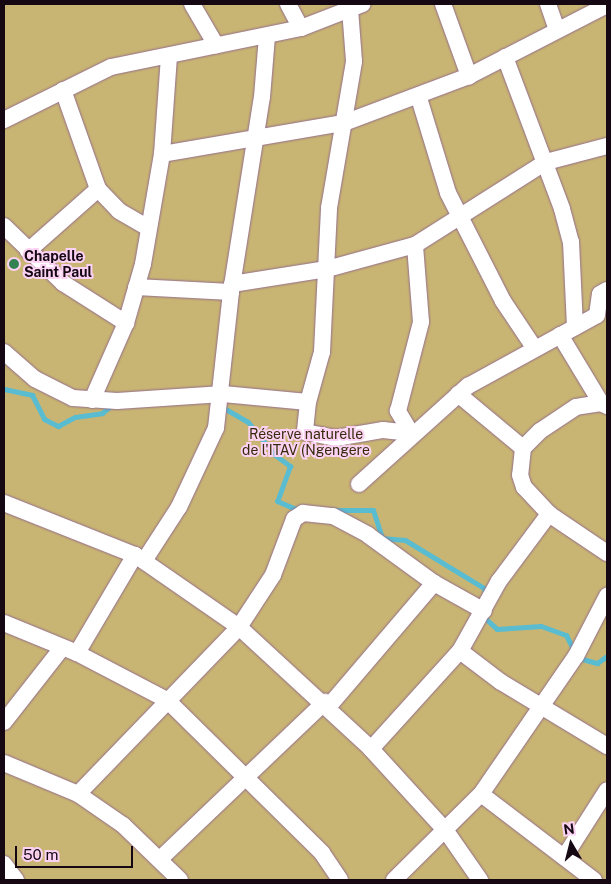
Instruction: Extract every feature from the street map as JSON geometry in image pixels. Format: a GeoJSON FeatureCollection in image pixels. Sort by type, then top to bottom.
{"type":"FeatureCollection","features":[{"type":"Feature","properties":{"kind":"street"},"geometry":{"type":"LineString","coordinates":[[192,4],[216,45]]}},
{"type":"Feature","properties":{"kind":"street"},"geometry":{"type":"LineString","coordinates":[[288,4],[301,28]]}},
{"type":"Feature","properties":{"kind":"street"},"geometry":{"type":"LineString","coordinates":[[443,4],[469,76]]}},
{"type":"Feature","properties":{"kind":"street"},"geometry":{"type":"LineString","coordinates":[[548,4],[556,27]]}},
{"type":"Feature","properties":{"kind":"street"},"geometry":{"type":"LineString","coordinates":[[162,154],[255,141],[344,123],[419,98],[469,76],[556,27],[607,5]]}},
{"type":"Feature","properties":{"kind":"street"},"geometry":{"type":"LineString","coordinates":[[4,120],[112,67],[301,28],[357,6],[354,61],[329,208],[322,352],[308,402],[305,432],[336,438],[382,430],[411,434]]}},
{"type":"Feature","properties":{"kind":"street"},"geometry":{"type":"LineString","coordinates":[[4,722],[70,650],[140,558],[203,461],[219,413],[223,394],[232,288],[255,141],[267,36]]}},
{"type":"Feature","properties":{"kind":"street"},"geometry":{"type":"LineString","coordinates":[[92,400],[126,323],[136,287],[162,154],[169,56]]}},
{"type":"Feature","properties":{"kind":"street"},"geometry":{"type":"LineString","coordinates":[[505,57],[546,162],[571,242],[575,327]]}},
{"type":"Feature","properties":{"kind":"street"},"geometry":{"type":"LineString","coordinates":[[64,90],[98,189],[119,211],[147,227]]}},
{"type":"Feature","properties":{"kind":"street"},"geometry":{"type":"LineString","coordinates":[[419,98],[434,156],[499,293],[533,346]]}},
{"type":"Feature","properties":{"kind":"street"},"geometry":{"type":"LineString","coordinates":[[136,287],[232,288],[327,269],[415,245],[546,162],[607,146]]}},
{"type":"Feature","properties":{"kind":"street"},"geometry":{"type":"LineString","coordinates":[[28,251],[98,189]]}},
{"type":"Feature","properties":{"kind":"street"},"geometry":{"type":"LineString","coordinates":[[7,235],[28,251],[62,283],[126,323]]}},
{"type":"Feature","properties":{"kind":"street"},"geometry":{"type":"LineString","coordinates":[[411,434],[398,411],[421,322],[415,245]]}},
{"type":"Feature","properties":{"kind":"street"},"geometry":{"type":"LineString","coordinates":[[359,484],[411,434],[458,394],[533,346],[560,335],[597,315],[600,294],[607,290]]}},
{"type":"Feature","properties":{"kind":"street"},"geometry":{"type":"LineString","coordinates":[[560,335],[604,404],[560,416],[523,448],[520,475],[524,487],[548,514],[607,553]]}},
{"type":"Feature","properties":{"kind":"street"},"geometry":{"type":"LineString","coordinates":[[4,352],[57,392],[92,400],[223,394],[308,402]]}},
{"type":"Feature","properties":{"kind":"street"},"geometry":{"type":"LineString","coordinates":[[458,394],[523,448]]}},
{"type":"Feature","properties":{"kind":"street"},"geometry":{"type":"LineString","coordinates":[[4,504],[140,558],[239,627],[327,704],[371,749],[446,831],[480,880]]}},
{"type":"Feature","properties":{"kind":"street"},"geometry":{"type":"LineString","coordinates":[[78,794],[239,627],[273,575],[294,519],[303,512],[333,516],[368,535],[434,583],[487,605]]}},
{"type":"Feature","properties":{"kind":"street"},"geometry":{"type":"LineString","coordinates":[[371,749],[460,651],[487,605],[548,514]]}},
{"type":"Feature","properties":{"kind":"street"},"geometry":{"type":"LineString","coordinates":[[160,859],[244,775],[327,704],[434,583]]}},
{"type":"Feature","properties":{"kind":"street"},"geometry":{"type":"LineString","coordinates":[[394,880],[482,794],[566,672],[583,644],[607,596]]}},
{"type":"Feature","properties":{"kind":"street"},"geometry":{"type":"LineString","coordinates":[[4,623],[70,650],[167,700],[322,853],[340,880]]}},
{"type":"Feature","properties":{"kind":"street"},"geometry":{"type":"LineString","coordinates":[[460,651],[542,708],[607,746]]}},
{"type":"Feature","properties":{"kind":"street"},"geometry":{"type":"LineString","coordinates":[[4,763],[78,794],[124,824],[180,880]]}},
{"type":"Feature","properties":{"kind":"street"},"geometry":{"type":"LineString","coordinates":[[564,856],[607,790]]}},
{"type":"Feature","properties":{"kind":"street"},"geometry":{"type":"LineString","coordinates":[[482,794],[594,880]]}},
{"type":"Feature","properties":{"kind":"street"},"geometry":{"type":"LineString","coordinates":[[4,864],[16,880]]}},
{"type":"Feature","properties":{"kind":"green space","name":"Réserve naturelle de l'ITAV (Ngengere"},"geometry":{"type":"Polygon","coordinates":[[[4,4],[607,4],[607,880],[4,880],[4,4]]]}},
{"type":"Feature","properties":{"kind":"waterway"},"geometry":{"type":"LineString","coordinates":[[4,389],[32,395],[44,419],[58,426],[75,417],[102,413],[113,404]]}},
{"type":"Feature","properties":{"kind":"waterway"},"geometry":{"type":"LineString","coordinates":[[222,407],[248,422],[275,455],[290,466],[277,501],[301,511]]}},
{"type":"Feature","properties":{"kind":"waterway"},"geometry":{"type":"LineString","coordinates":[[334,510],[373,510],[382,538],[405,540],[484,588],[486,597]]}},
{"type":"Feature","properties":{"kind":"waterway"},"geometry":{"type":"LineString","coordinates":[[485,618],[497,629],[541,626],[566,635],[574,651]]}},
{"type":"Feature","properties":{"kind":"waterway"},"geometry":{"type":"LineString","coordinates":[[579,658],[597,663],[607,656]]}},
{"type":"Feature","properties":{"kind":"place","name":"Chapelle Saint Paul"},"geometry":{"type":"Point","coordinates":[14,264]}}]}
